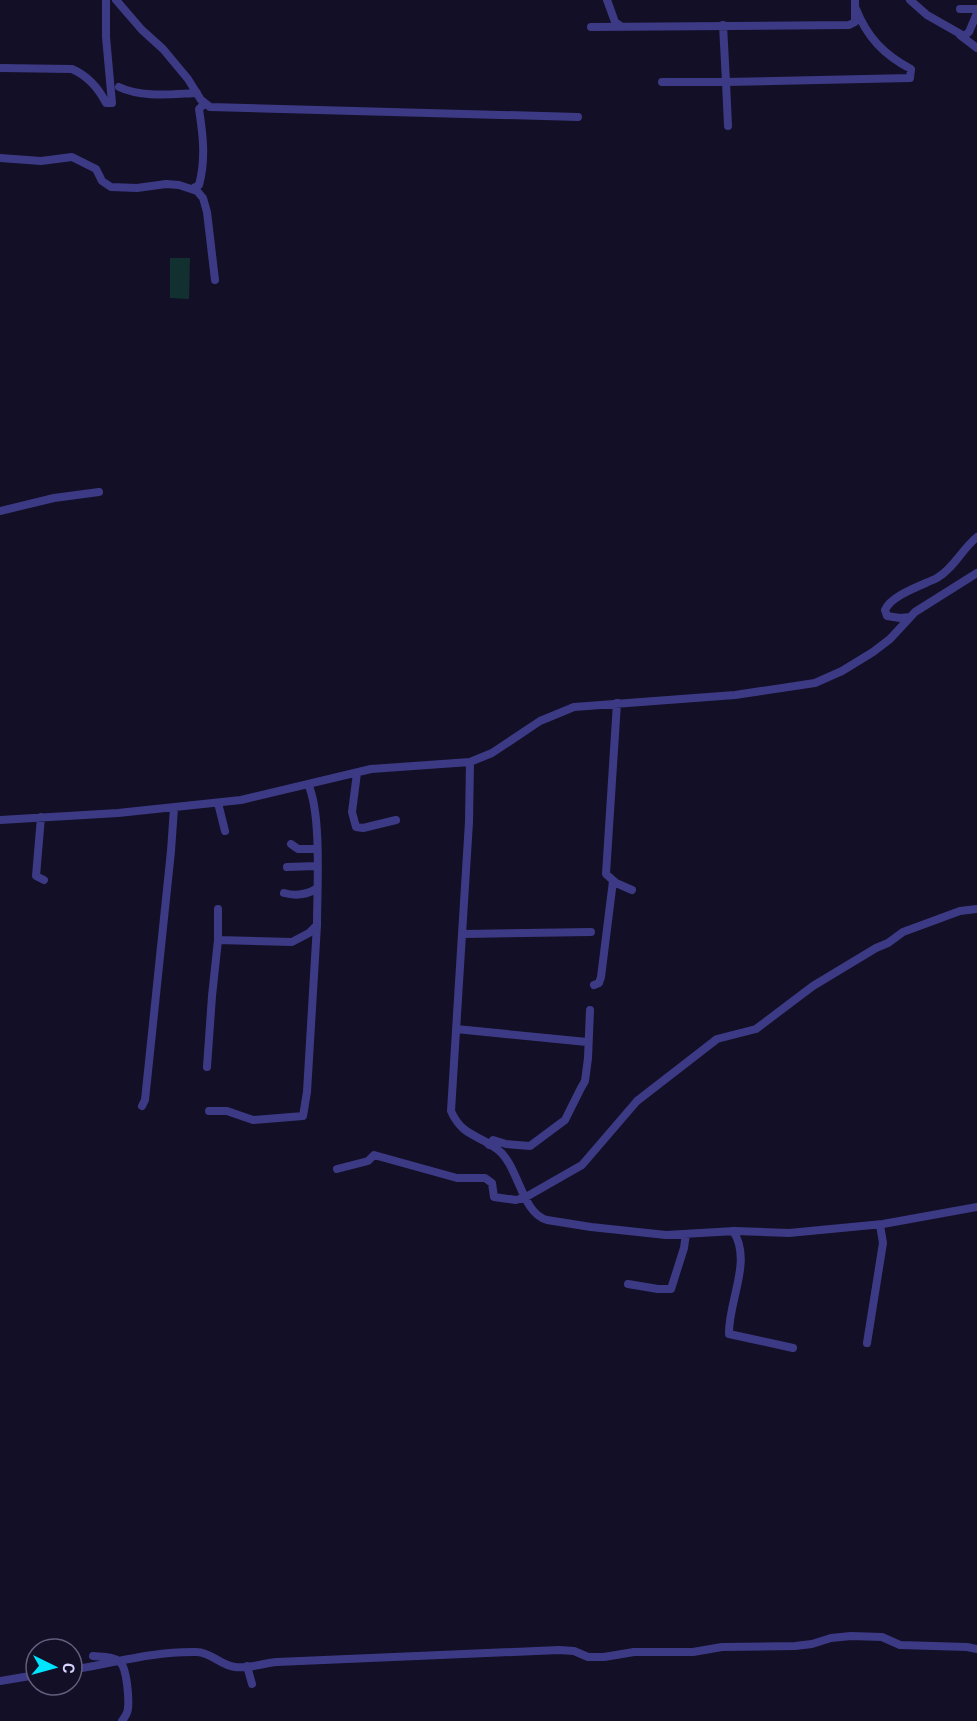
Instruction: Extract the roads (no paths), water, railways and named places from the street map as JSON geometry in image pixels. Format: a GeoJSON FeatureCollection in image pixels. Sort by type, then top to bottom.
{"type":"FeatureCollection","features":[{"type":"Feature","properties":{"kind":"street"},"geometry":{"type":"LineString","coordinates":[[0,68],[72,69],[92,82],[106,103],[112,103],[106,37],[106,0]]}},
{"type":"Feature","properties":{"kind":"street"},"geometry":{"type":"LineString","coordinates":[[116,0],[142,30],[164,49],[204,104],[210,107],[578,117]]}},
{"type":"Feature","properties":{"kind":"street"},"geometry":{"type":"LineString","coordinates":[[607,0],[615,22],[622,27]]}},
{"type":"Feature","properties":{"kind":"street"},"geometry":{"type":"LineString","coordinates":[[910,0],[927,15],[977,48]]}},
{"type":"Feature","properties":{"kind":"street"},"geometry":{"type":"LineString","coordinates":[[591,27],[849,25],[855,22],[856,4]]}},
{"type":"Feature","properties":{"kind":"street"},"geometry":{"type":"LineString","coordinates":[[662,82],[910,78],[911,69],[880,50],[865,29],[856,4]]}},
{"type":"Feature","properties":{"kind":"street"},"geometry":{"type":"LineString","coordinates":[[959,35],[964,36],[969,32],[977,11],[960,9]]}},
{"type":"Feature","properties":{"kind":"street"},"geometry":{"type":"LineString","coordinates":[[723,25],[728,126]]}},
{"type":"Feature","properties":{"kind":"street"},"geometry":{"type":"LineString","coordinates":[[119,87],[130,92],[197,93]]}},
{"type":"Feature","properties":{"kind":"street"},"geometry":{"type":"LineString","coordinates":[[192,189],[199,184],[205,148],[200,109],[204,104]]}},
{"type":"Feature","properties":{"kind":"street"},"geometry":{"type":"LineString","coordinates":[[0,158],[41,161],[72,158],[96,169],[102,182],[111,187],[137,188],[166,184],[197,191],[203,198],[207,212],[215,280]]}},
{"type":"Feature","properties":{"kind":"street"},"geometry":{"type":"LineString","coordinates":[[0,512],[54,498],[99,492]]}},
{"type":"Feature","properties":{"kind":"street"},"geometry":{"type":"LineString","coordinates":[[910,616],[900,618],[887,616],[885,610],[887,605],[899,597],[939,577],[977,537]]}},
{"type":"Feature","properties":{"kind":"street"},"geometry":{"type":"LineString","coordinates":[[0,820],[174,808],[257,798],[357,773],[387,768],[470,762],[492,753],[540,720],[574,707],[735,695],[815,683],[842,671],[873,652],[890,639],[910,616],[977,573]]}},
{"type":"Feature","properties":{"kind":"street"},"geometry":{"type":"LineString","coordinates":[[617,704],[605,867],[606,874],[613,881],[632,890]]}},
{"type":"Feature","properties":{"kind":"street"},"geometry":{"type":"LineString","coordinates":[[470,762],[469,822],[451,1112],[459,1127],[497,1149],[509,1161],[537,1215],[547,1220],[634,1233],[686,1234],[733,1231],[789,1233],[880,1225],[977,1207]]}},
{"type":"Feature","properties":{"kind":"street"},"geometry":{"type":"LineString","coordinates":[[357,773],[352,812],[356,827],[363,828],[396,820]]}},
{"type":"Feature","properties":{"kind":"street"},"geometry":{"type":"LineString","coordinates":[[209,1111],[227,1111],[253,1120],[303,1116],[308,1092],[316,924],[313,795],[308,784]]}},
{"type":"Feature","properties":{"kind":"street"},"geometry":{"type":"LineString","coordinates":[[218,803],[225,831]]}},
{"type":"Feature","properties":{"kind":"street"},"geometry":{"type":"LineString","coordinates":[[142,1106],[145,1100],[156,1005],[174,808]]}},
{"type":"Feature","properties":{"kind":"street"},"geometry":{"type":"LineString","coordinates":[[41,817],[36,876],[44,880]]}},
{"type":"Feature","properties":{"kind":"street"},"geometry":{"type":"LineString","coordinates":[[291,844],[297,849],[316,849]]}},
{"type":"Feature","properties":{"kind":"street"},"geometry":{"type":"LineString","coordinates":[[287,867],[316,866]]}},
{"type":"Feature","properties":{"kind":"street"},"geometry":{"type":"LineString","coordinates":[[594,985],[599,983],[601,977],[613,881]]}},
{"type":"Feature","properties":{"kind":"street"},"geometry":{"type":"LineString","coordinates":[[284,892],[292,895],[316,889]]}},
{"type":"Feature","properties":{"kind":"street"},"geometry":{"type":"LineString","coordinates":[[207,1067],[218,940],[218,909]]}},
{"type":"Feature","properties":{"kind":"street"},"geometry":{"type":"LineString","coordinates":[[337,1170],[368,1161],[374,1155],[458,1178],[485,1178],[492,1183],[494,1197],[516,1200],[526,1197],[582,1165],[638,1101],[717,1039],[756,1029],[813,986],[876,948],[888,944],[903,932],[960,911],[977,909]]}},
{"type":"Feature","properties":{"kind":"street"},"geometry":{"type":"LineString","coordinates":[[218,940],[292,942],[309,933],[316,924]]}},
{"type":"Feature","properties":{"kind":"street"},"geometry":{"type":"LineString","coordinates":[[462,934],[591,932]]}},
{"type":"Feature","properties":{"kind":"street"},"geometry":{"type":"LineString","coordinates":[[489,1144],[493,1140],[506,1144],[530,1146],[565,1120],[585,1081],[590,1010]]}},
{"type":"Feature","properties":{"kind":"street"},"geometry":{"type":"LineString","coordinates":[[456,1029],[587,1042]]}},
{"type":"Feature","properties":{"kind":"street"},"geometry":{"type":"LineString","coordinates":[[867,1342],[883,1243],[880,1225]]}},
{"type":"Feature","properties":{"kind":"street"},"geometry":{"type":"LineString","coordinates":[[733,1231],[740,1244],[740,1265],[729,1334],[793,1348]]}},
{"type":"Feature","properties":{"kind":"street"},"geometry":{"type":"LineString","coordinates":[[628,1284],[671,1289],[686,1234]]}},
{"type":"Feature","properties":{"kind":"street"},"geometry":{"type":"LineString","coordinates":[[84,1668],[152,1655],[202,1652],[214,1660],[235,1667],[277,1662],[559,1650],[588,1657],[604,1657],[634,1652],[693,1652],[722,1647],[795,1646],[851,1636],[882,1637],[900,1645],[977,1649]]}},
{"type":"Feature","properties":{"kind":"street"},"geometry":{"type":"LineString","coordinates":[[93,1656],[109,1657],[123,1665],[128,1710],[122,1721]]}},
{"type":"Feature","properties":{"kind":"street"},"geometry":{"type":"LineString","coordinates":[[247,1666],[252,1684]]}},
{"type":"Feature","properties":{"kind":"street"},"geometry":{"type":"LineString","coordinates":[[0,1680],[24,1677]]}}]}
